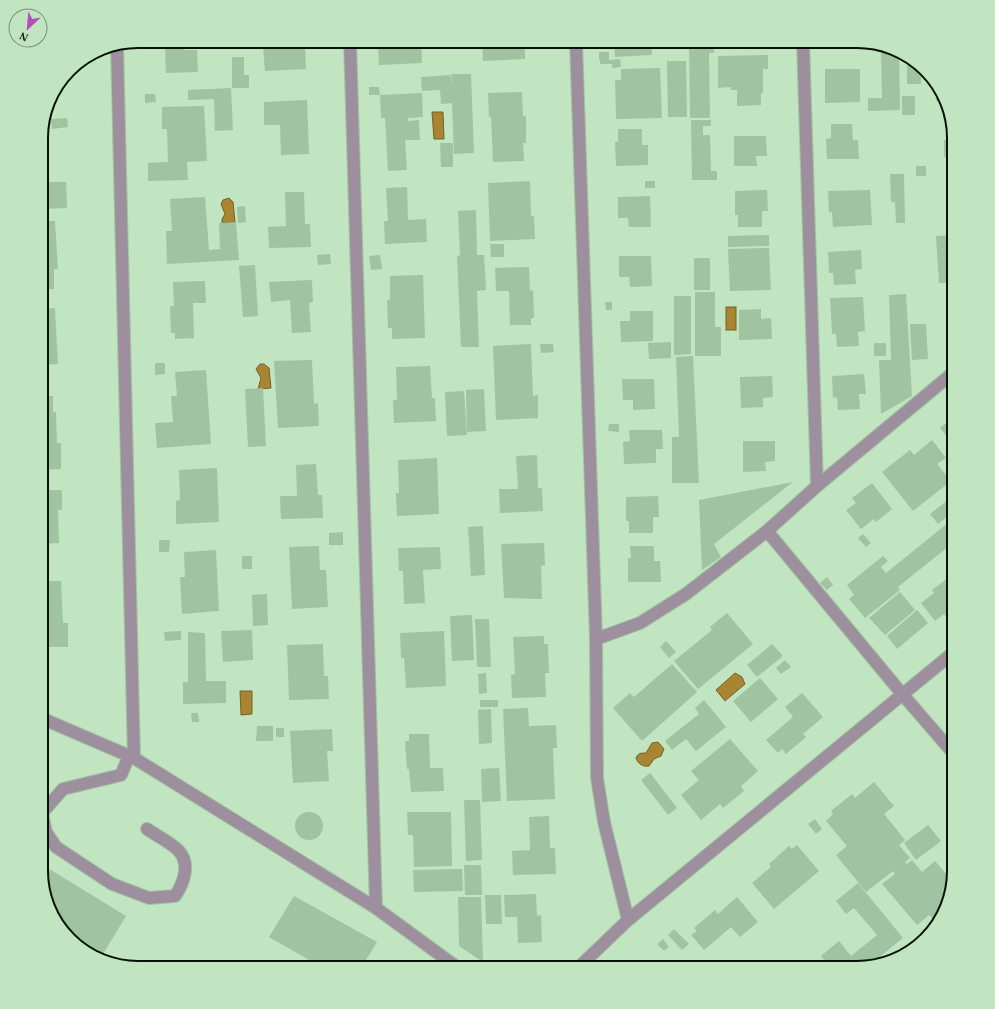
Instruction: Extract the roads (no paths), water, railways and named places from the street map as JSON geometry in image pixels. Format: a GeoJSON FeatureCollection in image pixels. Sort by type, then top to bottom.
{"type":"FeatureCollection","features":[{"type":"Feature","properties":{"kind":"street"},"geometry":{"type":"LineString","coordinates":[[350,48],[376,908]]}},
{"type":"Feature","properties":{"kind":"street"},"geometry":{"type":"LineString","coordinates":[[576,48],[596,639],[597,778],[604,822],[628,920]]}},
{"type":"Feature","properties":{"kind":"street"},"geometry":{"type":"LineString","coordinates":[[803,48],[817,486]]}},
{"type":"Feature","properties":{"kind":"street"},"geometry":{"type":"LineString","coordinates":[[48,806],[63,790],[121,775],[131,757],[117,51]]}},
{"type":"Feature","properties":{"kind":"street"},"geometry":{"type":"LineString","coordinates":[[596,639],[640,623],[686,594],[767,531],[817,486],[947,378]]}},
{"type":"Feature","properties":{"kind":"street"},"geometry":{"type":"LineString","coordinates":[[767,531],[902,695],[947,746]]}},
{"type":"Feature","properties":{"kind":"street"},"geometry":{"type":"LineString","coordinates":[[585,961],[628,920],[947,658]]}},
{"type":"Feature","properties":{"kind":"street"},"geometry":{"type":"LineString","coordinates":[[48,721],[131,757],[376,908],[448,961]]}},
{"type":"Feature","properties":{"kind":"street"},"geometry":{"type":"LineString","coordinates":[[48,835],[56,847],[112,884],[150,898],[175,896],[184,884],[186,867],[179,851],[148,829]]}}]}
